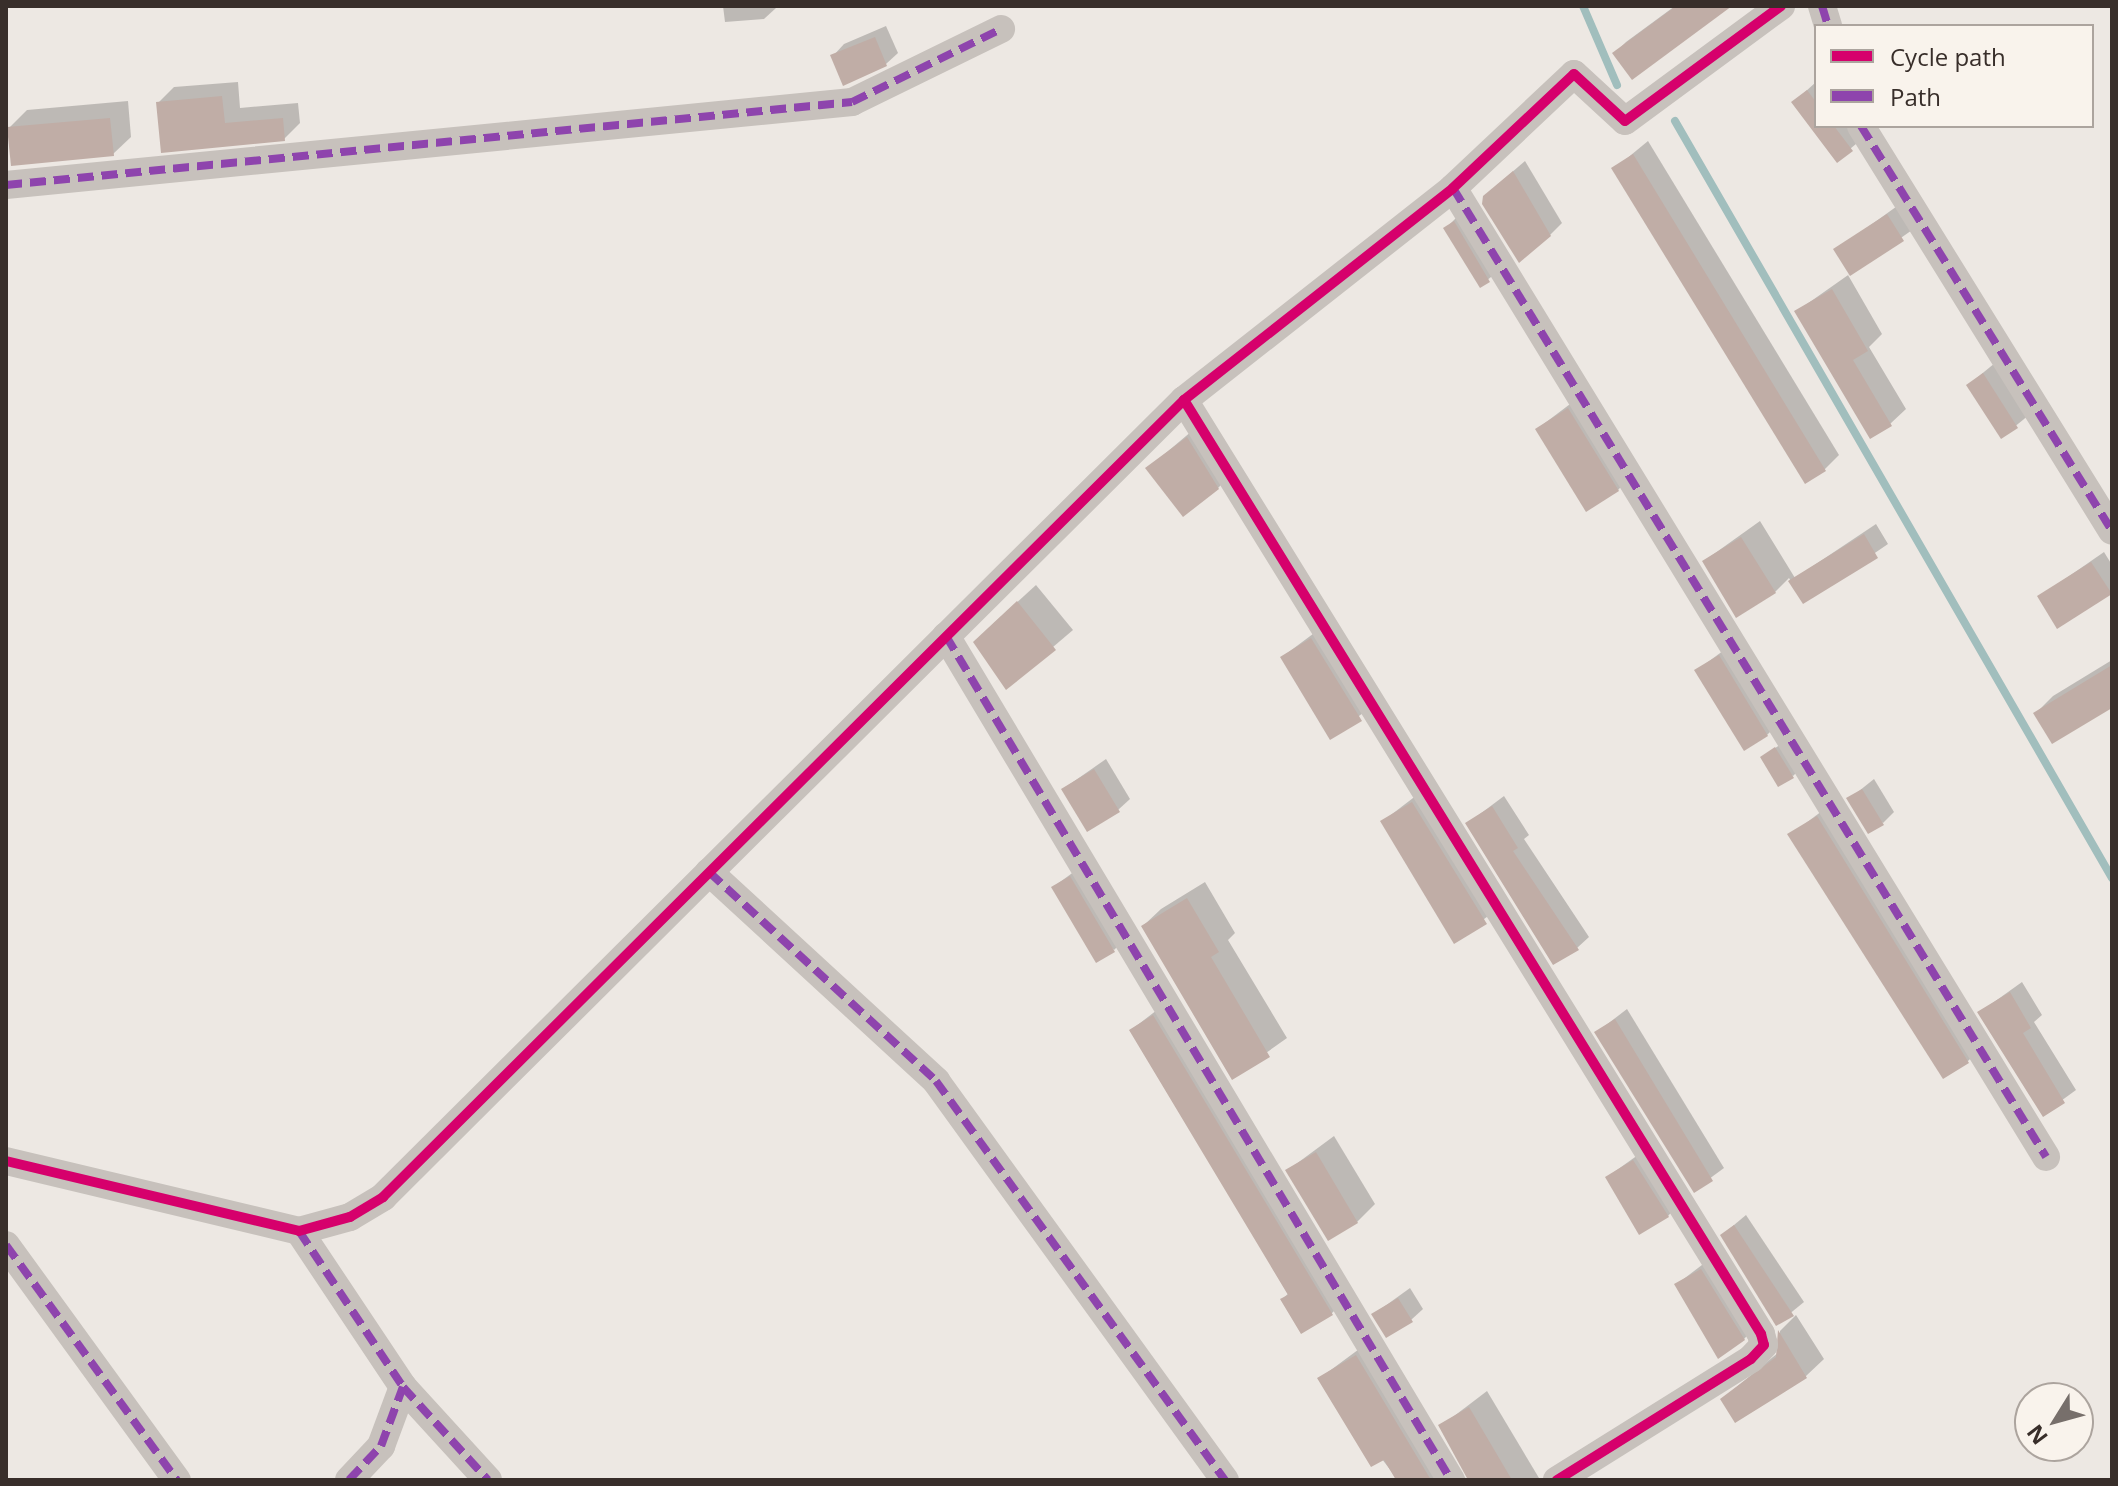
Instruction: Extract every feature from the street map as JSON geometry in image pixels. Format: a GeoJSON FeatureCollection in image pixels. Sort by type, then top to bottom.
{"type":"FeatureCollection","features":[{"type":"Feature","properties":{"kind":"street"},"geometry":{"type":"LineString","coordinates":[[6,1161],[299,1231],[350,1217],[383,1197],[1184,400],[1453,188],[1574,74],[1625,121],[1781,6]]}},
{"type":"Feature","properties":{"kind":"street"},"geometry":{"type":"LineString","coordinates":[[6,185],[852,102],[1001,29]]}},
{"type":"Feature","properties":{"kind":"street"},"geometry":{"type":"LineString","coordinates":[[1862,128],[2112,531]]}},
{"type":"Feature","properties":{"kind":"street"},"geometry":{"type":"LineString","coordinates":[[1453,188],[2046,1157]]}},
{"type":"Feature","properties":{"kind":"street"},"geometry":{"type":"LineString","coordinates":[[1184,400],[1761,1334],[1764,1345],[1751,1359],[1557,1480]]}},
{"type":"Feature","properties":{"kind":"street"},"geometry":{"type":"LineString","coordinates":[[946,636],[1451,1480]]}},
{"type":"Feature","properties":{"kind":"street"},"geometry":{"type":"LineString","coordinates":[[709,872],[936,1081],[1225,1480]]}},
{"type":"Feature","properties":{"kind":"street"},"geometry":{"type":"LineString","coordinates":[[299,1231],[403,1387],[488,1480]]}},
{"type":"Feature","properties":{"kind":"street"},"geometry":{"type":"LineString","coordinates":[[6,1245],[177,1480]]}},
{"type":"Feature","properties":{"kind":"street"},"geometry":{"type":"LineString","coordinates":[[349,1480],[381,1446],[403,1387]]}},
{"type":"Feature","properties":{"kind":"building"},"geometry":{"type":"Polygon","coordinates":[[[1676,6],[1732,6],[1632,80],[1612,53],[1676,6]]]}},
{"type":"Feature","properties":{"kind":"building"},"geometry":{"type":"Polygon","coordinates":[[[875,37],[887,66],[843,86],[830,55],[875,37]]]}},
{"type":"Feature","properties":{"kind":"building"},"geometry":{"type":"Polygon","coordinates":[[[1807,90],[1814,99],[1814,128],[1836,128],[1853,151],[1837,163],[1791,102],[1807,90]]]}},
{"type":"Feature","properties":{"kind":"building"},"geometry":{"type":"Polygon","coordinates":[[[222,96],[225,123],[283,118],[285,141],[161,153],[156,102],[222,96]]]}},
{"type":"Feature","properties":{"kind":"building"},"geometry":{"type":"Polygon","coordinates":[[[110,118],[114,156],[11,166],[7,127],[110,118]]]}},
{"type":"Feature","properties":{"kind":"building"},"geometry":{"type":"Polygon","coordinates":[[[1633,154],[1826,471],[1805,484],[1611,168],[1633,154]]]}},
{"type":"Feature","properties":{"kind":"building"},"geometry":{"type":"Polygon","coordinates":[[[1513,171],[1551,236],[1519,263],[1482,204],[1483,196],[1513,171]]]}},
{"type":"Feature","properties":{"kind":"building"},"geometry":{"type":"Polygon","coordinates":[[[1887,214],[1904,241],[1850,276],[1833,249],[1887,214]]]}},
{"type":"Feature","properties":{"kind":"building"},"geometry":{"type":"Polygon","coordinates":[[[1454,221],[1490,282],[1480,288],[1443,228],[1454,221]]]}},
{"type":"Feature","properties":{"kind":"building"},"geometry":{"type":"Polygon","coordinates":[[[1832,289],[1868,351],[1853,360],[1892,426],[1870,439],[1794,311],[1832,289]]]}},
{"type":"Feature","properties":{"kind":"building"},"geometry":{"type":"Polygon","coordinates":[[[1983,373],[2018,428],[2001,439],[1966,385],[1983,373]]]}},
{"type":"Feature","properties":{"kind":"building"},"geometry":{"type":"Polygon","coordinates":[[[1568,408],[1619,491],[1586,512],[1535,429],[1568,408]]]}},
{"type":"Feature","properties":{"kind":"building"},"geometry":{"type":"Polygon","coordinates":[[[1187,437],[1219,489],[1183,517],[1145,468],[1187,437]]]}},
{"type":"Feature","properties":{"kind":"building"},"geometry":{"type":"Polygon","coordinates":[[[1864,534],[1878,558],[1803,604],[1788,581],[1864,534]]]}},
{"type":"Feature","properties":{"kind":"building"},"geometry":{"type":"Polygon","coordinates":[[[1741,537],[1776,593],[1736,618],[1702,561],[1741,537]]]}},
{"type":"Feature","properties":{"kind":"building"},"geometry":{"type":"Polygon","coordinates":[[[2091,562],[2112,594],[2057,629],[2037,596],[2091,562]]]}},
{"type":"Feature","properties":{"kind":"building"},"geometry":{"type":"Polygon","coordinates":[[[1017,601],[1056,650],[1006,690],[973,642],[1017,601]]]}},
{"type":"Feature","properties":{"kind":"building"},"geometry":{"type":"Polygon","coordinates":[[[1311,638],[1362,721],[1330,740],[1280,657],[1311,638]]]}},
{"type":"Feature","properties":{"kind":"building"},"geometry":{"type":"Polygon","coordinates":[[[1719,655],[1768,736],[1744,751],[1694,670],[1719,655]]]}},
{"type":"Feature","properties":{"kind":"building"},"geometry":{"type":"Polygon","coordinates":[[[2112,665],[2112,708],[2052,744],[2033,713],[2112,665]]]}},
{"type":"Feature","properties":{"kind":"building"},"geometry":{"type":"Polygon","coordinates":[[[1775,747],[1794,778],[1778,787],[1760,757],[1775,747]]]}},
{"type":"Feature","properties":{"kind":"building"},"geometry":{"type":"Polygon","coordinates":[[[1094,769],[1120,812],[1087,832],[1061,789],[1094,769]]]}},
{"type":"Feature","properties":{"kind":"building"},"geometry":{"type":"Polygon","coordinates":[[[1862,789],[1884,825],[1868,834],[1846,798],[1862,789]]]}},
{"type":"Feature","properties":{"kind":"building"},"geometry":{"type":"Polygon","coordinates":[[[1412,802],[1487,924],[1454,944],[1380,821],[1412,802]]]}},
{"type":"Feature","properties":{"kind":"building"},"geometry":{"type":"Polygon","coordinates":[[[1492,806],[1518,848],[1513,851],[1579,950],[1553,965],[1465,823],[1492,806]]]}},
{"type":"Feature","properties":{"kind":"building"},"geometry":{"type":"Polygon","coordinates":[[[1817,816],[1969,1063],[1943,1079],[1787,834],[1817,816]]]}},
{"type":"Feature","properties":{"kind":"building"},"geometry":{"type":"Polygon","coordinates":[[[1070,876],[1115,952],[1096,963],[1051,887],[1070,876]]]}},
{"type":"Feature","properties":{"kind":"building"},"geometry":{"type":"Polygon","coordinates":[[[1187,898],[1219,952],[1211,957],[1270,1057],[1232,1080],[1141,926],[1187,898]]]}},
{"type":"Feature","properties":{"kind":"building"},"geometry":{"type":"Polygon","coordinates":[[[2010,992],[2031,1028],[2023,1033],[2065,1103],[2043,1117],[1977,1012],[2010,992]]]}},
{"type":"Feature","properties":{"kind":"building"},"geometry":{"type":"Polygon","coordinates":[[[1153,1015],[1333,1315],[1301,1334],[1280,1299],[1288,1295],[1129,1030],[1153,1015]]]}},
{"type":"Feature","properties":{"kind":"building"},"geometry":{"type":"Polygon","coordinates":[[[1615,1019],[1713,1181],[1694,1193],[1594,1032],[1615,1019]]]}},
{"type":"Feature","properties":{"kind":"building"},"geometry":{"type":"Polygon","coordinates":[[[1316,1152],[1358,1223],[1328,1241],[1285,1170],[1316,1152]]]}},
{"type":"Feature","properties":{"kind":"building"},"geometry":{"type":"Polygon","coordinates":[[[1633,1160],[1669,1217],[1639,1235],[1605,1177],[1633,1160]]]}},
{"type":"Feature","properties":{"kind":"building"},"geometry":{"type":"Polygon","coordinates":[[[1734,1225],[1794,1316],[1776,1326],[1720,1235],[1734,1225]]]}},
{"type":"Feature","properties":{"kind":"building"},"geometry":{"type":"Polygon","coordinates":[[[1701,1269],[1745,1340],[1718,1359],[1674,1284],[1701,1269]]]}},
{"type":"Feature","properties":{"kind":"building"},"geometry":{"type":"Polygon","coordinates":[[[1398,1298],[1413,1322],[1386,1338],[1371,1314],[1398,1298]]]}},
{"type":"Feature","properties":{"kind":"building"},"geometry":{"type":"Polygon","coordinates":[[[1778,1330],[1807,1378],[1735,1423],[1720,1399],[1776,1357],[1778,1330]]]}},
{"type":"Feature","properties":{"kind":"building"},"geometry":{"type":"Polygon","coordinates":[[[1356,1355],[1431,1480],[1396,1480],[1384,1460],[1371,1467],[1317,1378],[1356,1355]]]}},
{"type":"Feature","properties":{"kind":"building"},"geometry":{"type":"Polygon","coordinates":[[[1469,1407],[1512,1480],[1468,1480],[1438,1425],[1469,1407]]]}},
{"type":"Feature","properties":{"kind":"waterway"},"geometry":{"type":"LineString","coordinates":[[1583,6],[1617,85]]}},
{"type":"Feature","properties":{"kind":"waterway"},"geometry":{"type":"LineString","coordinates":[[1675,121],[2112,878]]}},
{"type":"Feature","properties":{"kind":"marked path"},"geometry":{"type":"LineString","coordinates":[[1822,6],[1827,24]]}},
{"type":"Feature","properties":{"kind":"marked path"},"geometry":{"type":"LineString","coordinates":[[6,185],[852,102],[1001,29]]}},
{"type":"Feature","properties":{"kind":"marked path"},"geometry":{"type":"LineString","coordinates":[[1862,128],[2112,531]]}},
{"type":"Feature","properties":{"kind":"marked path"},"geometry":{"type":"LineString","coordinates":[[1453,188],[2046,1157]]}},
{"type":"Feature","properties":{"kind":"marked path"},"geometry":{"type":"LineString","coordinates":[[946,636],[1451,1480]]}},
{"type":"Feature","properties":{"kind":"marked path"},"geometry":{"type":"LineString","coordinates":[[709,872],[936,1081],[1225,1480]]}},
{"type":"Feature","properties":{"kind":"marked path"},"geometry":{"type":"LineString","coordinates":[[299,1231],[403,1387],[488,1480]]}},
{"type":"Feature","properties":{"kind":"marked path"},"geometry":{"type":"LineString","coordinates":[[6,1245],[177,1480]]}},
{"type":"Feature","properties":{"kind":"marked path"},"geometry":{"type":"LineString","coordinates":[[349,1480],[381,1446],[403,1387]]}},
{"type":"Feature","properties":{"kind":"cycle path"},"geometry":{"type":"LineString","coordinates":[[6,1161],[299,1231],[350,1217],[383,1197],[1184,400],[1453,188],[1574,74],[1625,121],[1781,6]]}},
{"type":"Feature","properties":{"kind":"cycle path"},"geometry":{"type":"LineString","coordinates":[[1184,400],[1761,1334],[1764,1345],[1751,1359],[1557,1480]]}}]}
